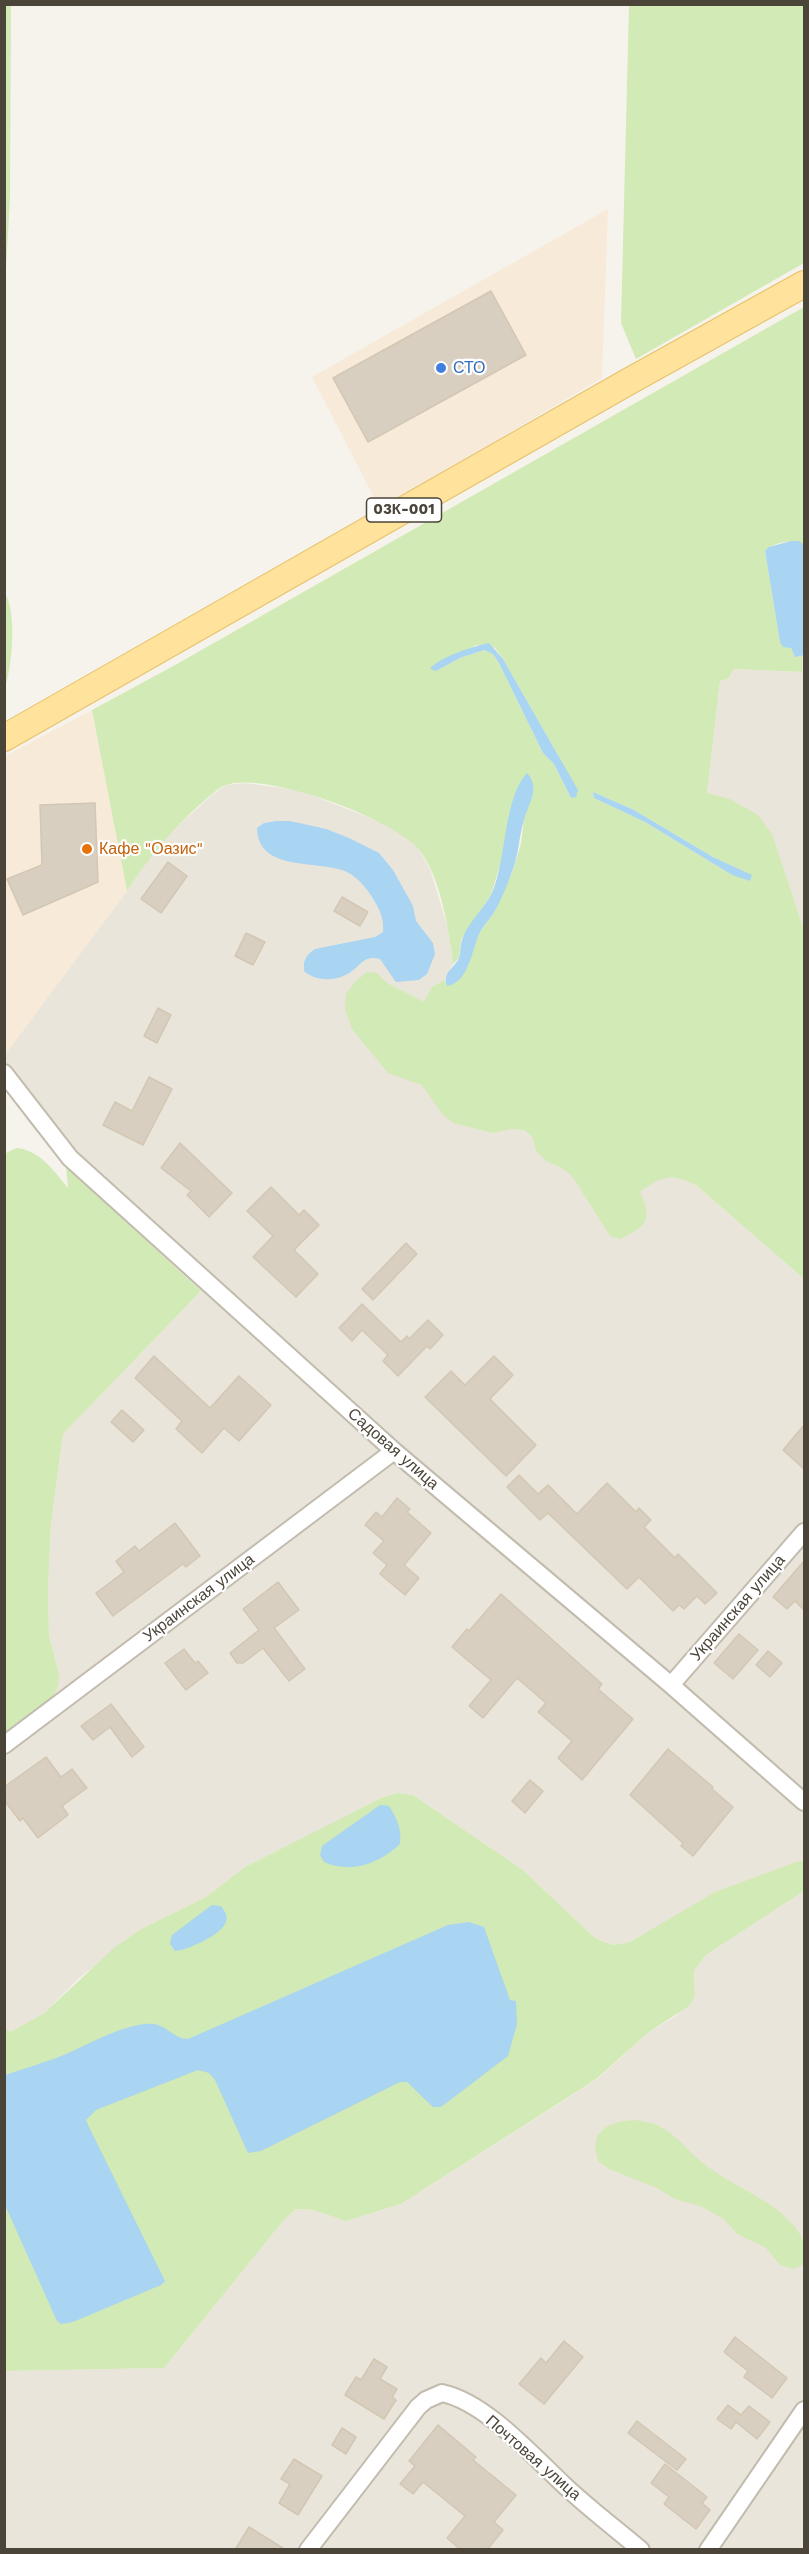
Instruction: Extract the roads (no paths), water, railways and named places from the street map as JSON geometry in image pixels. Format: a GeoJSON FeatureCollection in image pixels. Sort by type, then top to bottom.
{"type":"FeatureCollection","features":[{"type":"Feature","properties":{"kind":"main road","name":"03К-001"},"geometry":{"type":"LineString","coordinates":[[4,738],[804,284]]}},
{"type":"Feature","properties":{"kind":"street","name":"Садовая улица"},"geometry":{"type":"LineString","coordinates":[[4,1073],[70,1158],[394,1451],[671,1685],[804,1802]]}},
{"type":"Feature","properties":{"kind":"street","name":"Украинская улица"},"geometry":{"type":"LineString","coordinates":[[4,1745],[394,1451]]}},
{"type":"Feature","properties":{"kind":"street","name":"Украинская улица"},"geometry":{"type":"LineString","coordinates":[[671,1685],[804,1532]]}},
{"type":"Feature","properties":{"kind":"street","name":"Почтовая улица"},"geometry":{"type":"LineString","coordinates":[[308,2550],[418,2406],[442,2393],[460,2399],[527,2448],[564,2485],[641,2550]]}},
{"type":"Feature","properties":{"kind":"street"},"geometry":{"type":"LineString","coordinates":[[708,2550],[804,2410]]}},
{"type":"Feature","properties":{"kind":"water"},"geometry":{"type":"Polygon","coordinates":[[[799,541],[804,545],[804,653],[802,656],[795,657],[791,648],[783,647],[780,642],[765,551],[769,547],[799,541]]]}},
{"type":"Feature","properties":{"kind":"water"},"geometry":{"type":"Polygon","coordinates":[[[489,643],[503,659],[578,790],[576,797],[571,798],[554,764],[543,753],[493,654],[484,650],[460,658],[436,671],[430,669],[449,656],[489,643]]]}},
{"type":"Feature","properties":{"kind":"water"},"geometry":{"type":"Polygon","coordinates":[[[527,773],[533,784],[533,790],[511,874],[495,911],[479,934],[465,972],[454,983],[447,986],[446,977],[459,958],[465,933],[492,893],[497,879],[509,813],[519,784],[527,773]]]}},
{"type":"Feature","properties":{"kind":"water"},"geometry":{"type":"Polygon","coordinates":[[[593,792],[634,810],[713,857],[752,875],[750,881],[732,875],[645,822],[594,798],[593,792]]]}},
{"type":"Feature","properties":{"kind":"water"},"geometry":{"type":"Polygon","coordinates":[[[290,821],[326,829],[379,853],[393,870],[413,906],[416,921],[433,943],[435,954],[427,974],[419,980],[396,982],[380,959],[375,958],[368,959],[346,975],[334,979],[321,979],[304,971],[306,958],[315,949],[375,937],[383,932],[382,920],[379,909],[370,894],[360,881],[347,872],[292,862],[267,852],[260,842],[257,828],[264,823],[290,821]]]}},
{"type":"Feature","properties":{"kind":"water"},"geometry":{"type":"Polygon","coordinates":[[[380,1805],[389,1806],[394,1815],[400,1829],[400,1844],[383,1857],[364,1865],[344,1867],[324,1862],[320,1855],[322,1846],[380,1805]]]}},
{"type":"Feature","properties":{"kind":"water"},"geometry":{"type":"Polygon","coordinates":[[[212,1905],[221,1906],[226,1915],[227,1919],[222,1928],[202,1942],[175,1951],[170,1944],[172,1935],[212,1905]]]}},
{"type":"Feature","properties":{"kind":"water"},"geometry":{"type":"Polygon","coordinates":[[[469,1922],[484,1927],[510,2000],[516,2001],[517,2024],[508,2056],[441,2107],[433,2107],[407,2082],[400,2082],[261,2151],[248,2153],[215,2080],[209,2073],[198,2070],[96,2110],[86,2120],[165,2281],[161,2285],[73,2322],[61,2324],[57,2321],[5,2205],[5,2075],[59,2057],[133,2026],[154,2024],[179,2037],[188,2039],[448,1925],[469,1922]]]}},
{"type":"Feature","properties":{"kind":"place","name":"СТО"},"geometry":{"type":"Point","coordinates":[441,368]}},
{"type":"Feature","properties":{"kind":"place","name":"Кафе \"Оазис\""},"geometry":{"type":"Point","coordinates":[87,849]}}]}
